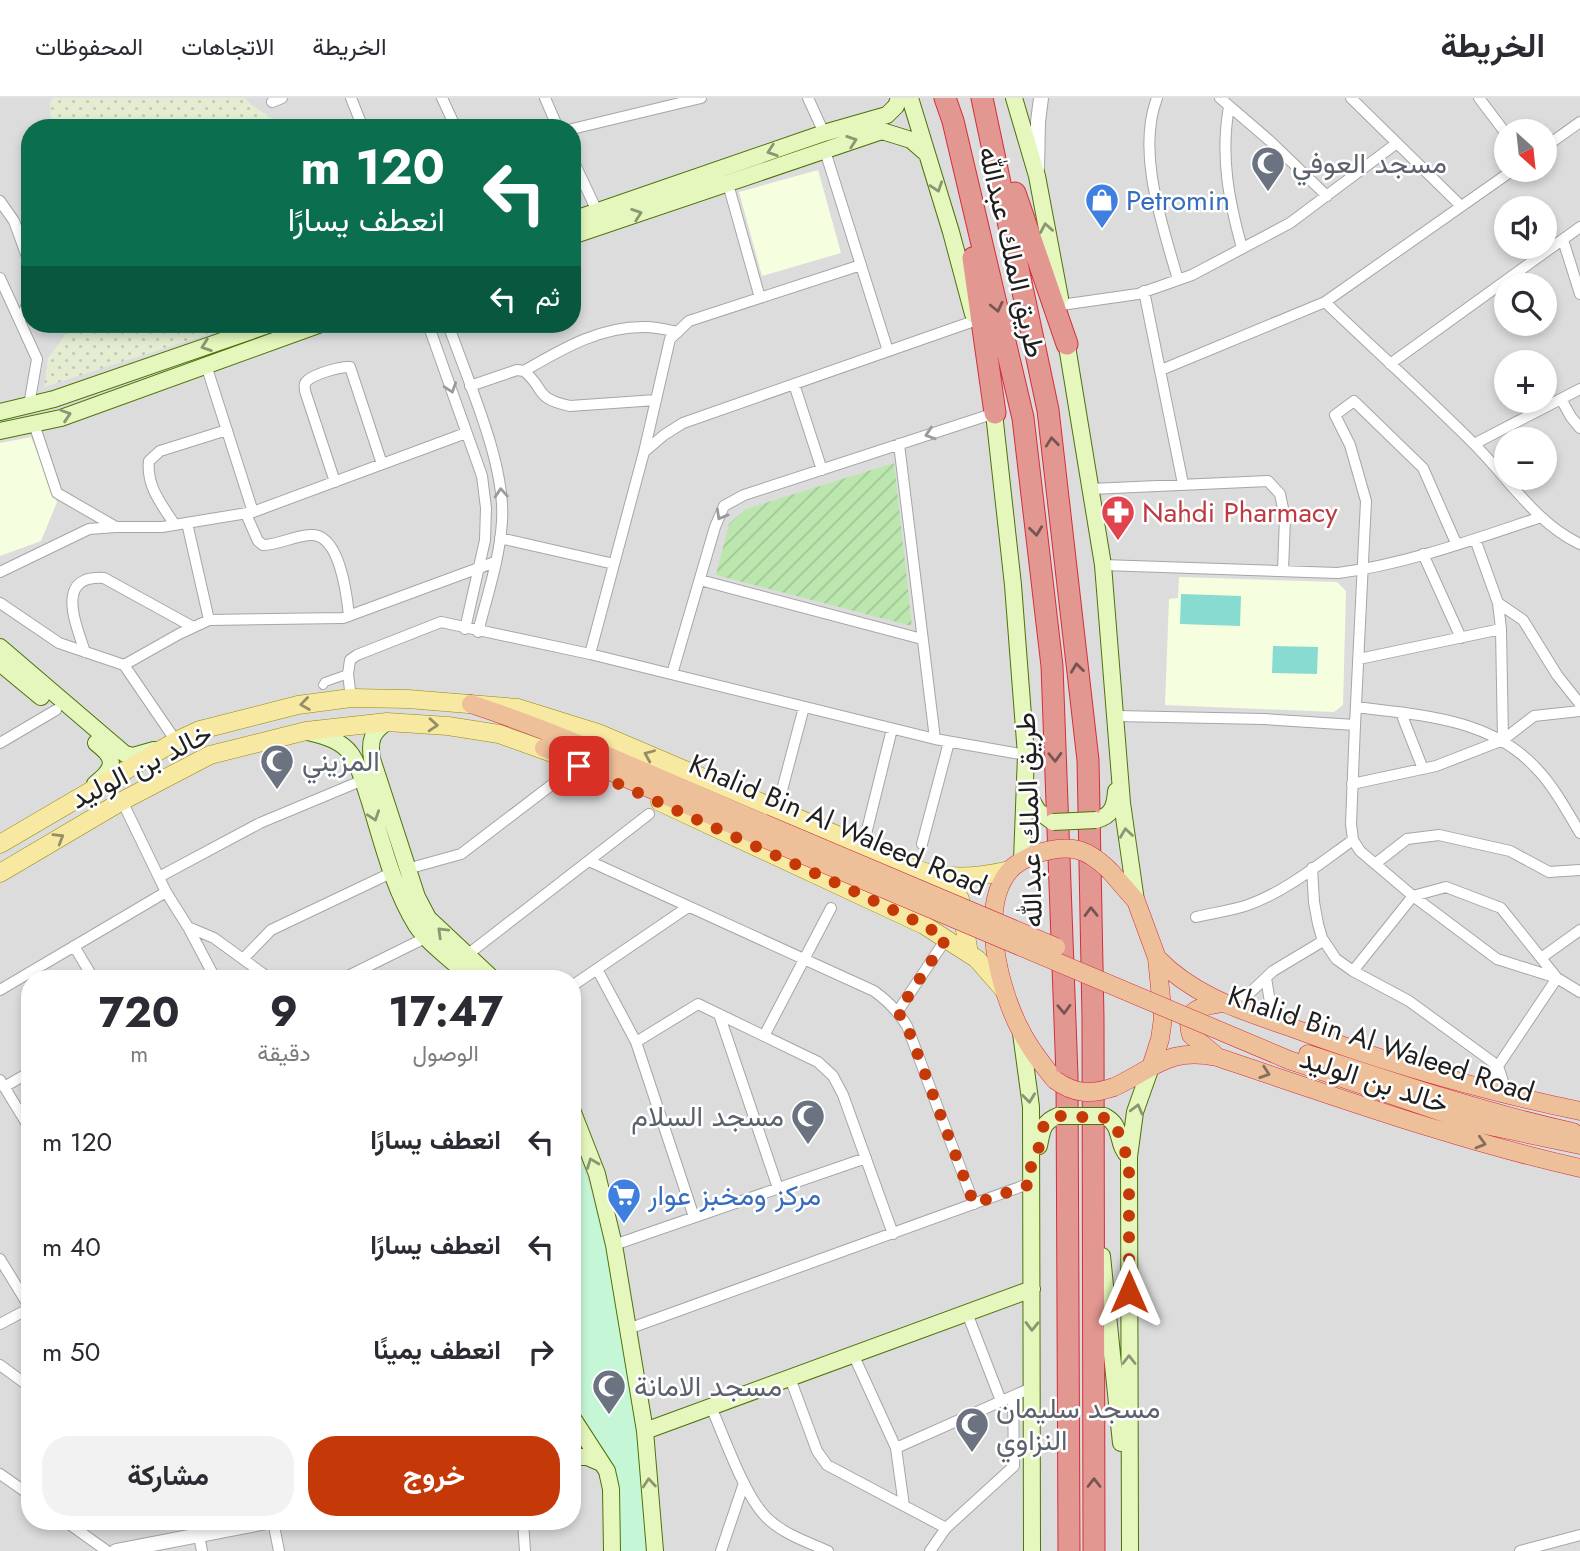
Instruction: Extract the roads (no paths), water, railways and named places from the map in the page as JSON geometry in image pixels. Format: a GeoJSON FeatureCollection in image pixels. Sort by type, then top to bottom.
{"type":"FeatureCollection","features":[{"type":"Feature","properties":{"kind":"highway","name":"طريق الملك عبدالله"},"geometry":{"type":"LineString","coordinates":[[945,98],[953,121],[1023,418],[1052,666],[1067,1076],[1069,1551]]}},
{"type":"Feature","properties":{"kind":"highway","name":"طريق الملك عبدالله"},"geometry":{"type":"LineString","coordinates":[[984,104],[1048,410],[1088,760],[1094,1551]]}},
{"type":"Feature","properties":{"kind":"highway"},"geometry":{"type":"LineString","coordinates":[[984,104],[1067,344]]}},
{"type":"Feature","properties":{"kind":"highway"},"geometry":{"type":"LineString","coordinates":[[953,121],[995,413]]}},
{"type":"Feature","properties":{"kind":"highway","name":"Khalid Bin Al Waleed Road"},"geometry":{"type":"LineString","coordinates":[[471,704],[595,749],[760,829]]}},
{"type":"Feature","properties":{"kind":"highway","name":"Khalid Bin Al Waleed Road"},"geometry":{"type":"LineString","coordinates":[[544,748],[596,765],[760,829],[1291,1054],[1471,1122],[1580,1145]]}},
{"type":"Feature","properties":{"kind":"highway","name":"خالد بن الوليد"},"geometry":{"type":"LineString","coordinates":[[1152,1064],[1163,1018],[1157,958],[1136,901],[1095,856],[1074,848],[1053,848],[1022,861],[998,893],[993,913],[997,960],[1004,990],[1020,1031],[1055,1080],[1067,1089],[1099,1092],[1131,1079],[1152,1064],[1178,1054],[1198,1053],[1217,1056],[1424,1127],[1526,1156],[1580,1168]]}},
{"type":"Feature","properties":{"kind":"highway","name":"خالد بن الوليد"},"geometry":{"type":"LineString","coordinates":[[1157,958],[1186,984],[1204,995],[1280,1024],[1352,1050],[1479,1088],[1580,1111]]}},
{"type":"Feature","properties":{"kind":"highway"},"geometry":{"type":"LineString","coordinates":[[1217,1056],[1191,1035],[1189,1020],[1193,1011],[1204,1005],[1229,1005]]}},
{"type":"Feature","properties":{"kind":"highway","name":"Khalid Bin Al Waleed Road"},"geometry":{"type":"LineString","coordinates":[[1291,1054],[1527,1121],[1580,1133]]}},
{"type":"Feature","properties":{"kind":"main road"},"geometry":{"type":"LineString","coordinates":[[581,233],[825,150],[879,125],[896,106],[899,98]]}},
{"type":"Feature","properties":{"kind":"main road"},"geometry":{"type":"LineString","coordinates":[[910,98],[951,232],[975,321],[995,413],[1013,585],[1026,755],[1022,861]]}},
{"type":"Feature","properties":{"kind":"main road"},"geometry":{"type":"LineString","coordinates":[[1014,98],[1037,176],[1103,565],[1122,803],[1136,901]]}},
{"type":"Feature","properties":{"kind":"main road"},"geometry":{"type":"LineString","coordinates":[[581,217],[824,133],[879,125],[911,140],[927,154]]}},
{"type":"Feature","properties":{"kind":"main road"},"geometry":{"type":"LineString","coordinates":[[0,412],[29,405],[244,333]]}},
{"type":"Feature","properties":{"kind":"main road"},"geometry":{"type":"LineString","coordinates":[[0,431],[61,418],[296,333]]}},
{"type":"Feature","properties":{"kind":"main road"},"geometry":{"type":"LineString","coordinates":[[0,647],[125,754],[146,754],[176,741]]}},
{"type":"Feature","properties":{"kind":"main road"},"geometry":{"type":"LineString","coordinates":[[0,663],[108,752],[112,762],[110,771],[81,795]]}},
{"type":"Feature","properties":{"kind":"main road","name":"خالد بن الوليد"},"geometry":{"type":"LineString","coordinates":[[0,844],[81,795],[200,730],[298,705],[351,698],[408,699],[517,708],[573,724],[863,846],[904,867],[930,875],[981,877],[1022,861]]}},
{"type":"Feature","properties":{"kind":"main road"},"geometry":{"type":"LineString","coordinates":[[387,722],[373,734],[370,744],[370,778],[400,871],[403,901],[425,938],[462,970]]}},
{"type":"Feature","properties":{"kind":"main road","name":"خالد بن الوليد"},"geometry":{"type":"LineString","coordinates":[[0,873],[122,801],[209,755],[306,732],[387,722],[448,726],[499,734],[544,748],[897,912],[924,925],[969,954],[986,968],[1004,990]]}},
{"type":"Feature","properties":{"kind":"main road"},"geometry":{"type":"LineString","coordinates":[[306,732],[342,745],[370,778]]}},
{"type":"Feature","properties":{"kind":"main road"},"geometry":{"type":"LineString","coordinates":[[1025,785],[1033,805],[1053,822],[1096,820],[1107,816],[1114,808],[1121,771]]}},
{"type":"Feature","properties":{"kind":"main road"},"geometry":{"type":"LineString","coordinates":[[400,871],[428,918],[483,970]]}},
{"type":"Feature","properties":{"kind":"main road"},"geometry":{"type":"LineString","coordinates":[[930,875],[954,890],[960,899],[969,954]]}},
{"type":"Feature","properties":{"kind":"main road"},"geometry":{"type":"LineString","coordinates":[[1020,1031],[1031,1107],[1032,1551]]}},
{"type":"Feature","properties":{"kind":"main road"},"geometry":{"type":"LineString","coordinates":[[1130,1545],[1129,1157],[1135,1112],[1152,1064]]}},
{"type":"Feature","properties":{"kind":"main road"},"geometry":{"type":"LineString","coordinates":[[1031,1162],[1038,1152],[1042,1127],[1058,1116],[1104,1116],[1112,1120],[1118,1127],[1122,1147],[1129,1157]]}},
{"type":"Feature","properties":{"kind":"main road"},"geometry":{"type":"LineString","coordinates":[[581,1133],[597,1174],[614,1245],[645,1431],[655,1551]]}},
{"type":"Feature","properties":{"kind":"main road"},"geometry":{"type":"LineString","coordinates":[[1093,1166],[1130,1545]]}},
{"type":"Feature","properties":{"kind":"main road"},"geometry":{"type":"LineString","coordinates":[[645,1431],[1032,1289]]}},
{"type":"Feature","properties":{"kind":"main road"},"geometry":{"type":"LineString","coordinates":[[581,1431],[607,1471],[611,1489],[612,1551]]}},
{"type":"Feature","properties":{"kind":"main road"},"geometry":{"type":"LineString","coordinates":[[581,1457],[601,1463]]}},
{"type":"Feature","properties":{"kind":"street"},"geometry":{"type":"LineString","coordinates":[[351,98],[359,119]]}},
{"type":"Feature","properties":{"kind":"street"},"geometry":{"type":"LineString","coordinates":[[442,98],[452,119]]}},
{"type":"Feature","properties":{"kind":"street"},"geometry":{"type":"LineString","coordinates":[[545,98],[554,119]]}},
{"type":"Feature","properties":{"kind":"street"},"geometry":{"type":"LineString","coordinates":[[581,127],[701,98]]}},
{"type":"Feature","properties":{"kind":"street"},"geometry":{"type":"LineString","coordinates":[[808,98],[824,133]]}},
{"type":"Feature","properties":{"kind":"street"},"geometry":{"type":"LineString","coordinates":[[1037,176],[1041,98]]}},
{"type":"Feature","properties":{"kind":"street"},"geometry":{"type":"LineString","coordinates":[[1157,98],[1150,135],[1153,190],[1178,280]]}},
{"type":"Feature","properties":{"kind":"street"},"geometry":{"type":"LineString","coordinates":[[1220,98],[1327,196]]}},
{"type":"Feature","properties":{"kind":"street"},"geometry":{"type":"LineString","coordinates":[[1351,98],[1461,206]]}},
{"type":"Feature","properties":{"kind":"street"},"geometry":{"type":"LineString","coordinates":[[1479,98],[1495,119]]}},
{"type":"Feature","properties":{"kind":"street"},"geometry":{"type":"LineString","coordinates":[[1229,107],[1224,162],[1231,209],[1242,248]]}},
{"type":"Feature","properties":{"kind":"street"},"geometry":{"type":"LineString","coordinates":[[1558,139],[1578,127]]}},
{"type":"Feature","properties":{"kind":"street"},"geometry":{"type":"LineString","coordinates":[[1061,305],[1144,292],[1178,280],[1290,223],[1397,144]]}},
{"type":"Feature","properties":{"kind":"street"},"geometry":{"type":"LineString","coordinates":[[825,150],[888,351]]}},
{"type":"Feature","properties":{"kind":"street"},"geometry":{"type":"LineString","coordinates":[[581,177],[597,211]]}},
{"type":"Feature","properties":{"kind":"street"},"geometry":{"type":"LineString","coordinates":[[1161,370],[1325,302],[1496,182]]}},
{"type":"Feature","properties":{"kind":"street"},"geometry":{"type":"LineString","coordinates":[[727,184],[760,298]]}},
{"type":"Feature","properties":{"kind":"street"},"geometry":{"type":"LineString","coordinates":[[0,201],[14,221],[21,240]]}},
{"type":"Feature","properties":{"kind":"street"},"geometry":{"type":"LineString","coordinates":[[1390,365],[1580,227]]}},
{"type":"Feature","properties":{"kind":"street"},"geometry":{"type":"LineString","coordinates":[[1563,240],[1580,294]]}},
{"type":"Feature","properties":{"kind":"street"},"geometry":{"type":"LineString","coordinates":[[590,654],[644,452],[670,339],[689,321],[861,265]]}},
{"type":"Feature","properties":{"kind":"street"},"geometry":{"type":"LineString","coordinates":[[0,278],[20,321]]}},
{"type":"Feature","properties":{"kind":"street"},"geometry":{"type":"LineString","coordinates":[[1144,292],[1183,484]]}},
{"type":"Feature","properties":{"kind":"street"},"geometry":{"type":"LineString","coordinates":[[1325,302],[1474,443],[1541,517],[1564,536],[1580,544]]}},
{"type":"Feature","properties":{"kind":"street"},"geometry":{"type":"LineString","coordinates":[[644,452],[683,423],[975,321]]}},
{"type":"Feature","properties":{"kind":"street"},"geometry":{"type":"LineString","coordinates":[[470,386],[517,370],[524,371],[570,344],[609,330],[646,327],[678,332]]}},
{"type":"Feature","properties":{"kind":"street"},"geometry":{"type":"LineString","coordinates":[[25,333],[37,359],[29,405]]}},
{"type":"Feature","properties":{"kind":"street"},"geometry":{"type":"LineString","coordinates":[[431,333],[482,476],[486,508],[485,540],[465,629]]}},
{"type":"Feature","properties":{"kind":"street"},"geometry":{"type":"LineString","coordinates":[[451,333],[500,481],[503,518],[478,632]]}},
{"type":"Feature","properties":{"kind":"street"},"geometry":{"type":"LineString","coordinates":[[206,365],[258,541],[263,545],[312,535],[327,542],[338,561],[345,583],[349,616]]}},
{"type":"Feature","properties":{"kind":"street"},"geometry":{"type":"LineString","coordinates":[[335,482],[305,384],[309,379],[340,367],[350,367],[382,464]]}},
{"type":"Feature","properties":{"kind":"street"},"geometry":{"type":"LineString","coordinates":[[524,371],[544,397],[570,406],[656,400]]}},
{"type":"Feature","properties":{"kind":"street"},"geometry":{"type":"LineString","coordinates":[[794,384],[822,470]]}},
{"type":"Feature","properties":{"kind":"street"},"geometry":{"type":"LineString","coordinates":[[1474,443],[1580,389]]}},
{"type":"Feature","properties":{"kind":"street"},"geometry":{"type":"LineString","coordinates":[[1561,399],[1580,428]]}},
{"type":"Feature","properties":{"kind":"street"},"geometry":{"type":"LineString","coordinates":[[1456,543],[1423,468],[1354,401],[1335,415],[1350,445],[1366,501],[1352,784],[1353,840],[1360,851],[1413,896],[1497,960],[1557,978],[1580,992]]}},
{"type":"Feature","properties":{"kind":"street"},"geometry":{"type":"LineString","coordinates":[[672,674],[715,527],[724,506],[744,495],[995,413]]}},
{"type":"Feature","properties":{"kind":"street"},"geometry":{"type":"LineString","coordinates":[[34,424],[57,493],[116,527]]}},
{"type":"Feature","properties":{"kind":"street"},"geometry":{"type":"LineString","coordinates":[[209,620],[181,524],[154,493],[149,461],[160,451],[227,430]]}},
{"type":"Feature","properties":{"kind":"street"},"geometry":{"type":"LineString","coordinates":[[0,572],[89,529],[181,524],[249,513],[466,433]]}},
{"type":"Feature","properties":{"kind":"street"},"geometry":{"type":"LineString","coordinates":[[899,444],[935,739]]}},
{"type":"Feature","properties":{"kind":"street"},"geometry":{"type":"LineString","coordinates":[[1091,489],[1268,481],[1280,494],[1285,518],[1283,570]]}},
{"type":"Feature","properties":{"kind":"street"},"geometry":{"type":"LineString","coordinates":[[1103,565],[1338,573],[1423,554],[1541,517]]}},
{"type":"Feature","properties":{"kind":"street"},"geometry":{"type":"LineString","coordinates":[[500,537],[614,564]]}},
{"type":"Feature","properties":{"kind":"street"},"geometry":{"type":"LineString","coordinates":[[1475,539],[1499,603],[1503,740]]}},
{"type":"Feature","properties":{"kind":"street"},"geometry":{"type":"LineString","coordinates":[[1423,554],[1461,638]]}},
{"type":"Feature","properties":{"kind":"street"},"geometry":{"type":"LineString","coordinates":[[124,665],[209,620],[343,618],[495,562]]}},
{"type":"Feature","properties":{"kind":"street"},"geometry":{"type":"LineString","coordinates":[[85,652],[72,612],[71,597],[78,584],[90,577],[104,578],[193,627]]}},
{"type":"Feature","properties":{"kind":"street"},"geometry":{"type":"LineString","coordinates":[[699,580],[922,639]]}},
{"type":"Feature","properties":{"kind":"street"},"geometry":{"type":"LineString","coordinates":[[0,603],[59,643],[124,665],[176,741]]}},
{"type":"Feature","properties":{"kind":"street"},"geometry":{"type":"LineString","coordinates":[[1499,603],[1523,620],[1557,676],[1580,704]]}},
{"type":"Feature","properties":{"kind":"street"},"geometry":{"type":"LineString","coordinates":[[351,698],[348,674],[350,660],[441,622],[590,654],[935,739],[1026,755]]}},
{"type":"Feature","properties":{"kind":"street"},"geometry":{"type":"LineString","coordinates":[[1359,659],[1501,629]]}},
{"type":"Feature","properties":{"kind":"street"},"geometry":{"type":"LineString","coordinates":[[323,685],[348,674]]}},
{"type":"Feature","properties":{"kind":"street"},"geometry":{"type":"LineString","coordinates":[[777,809],[803,707]]}},
{"type":"Feature","properties":{"kind":"street"},"geometry":{"type":"LineString","coordinates":[[1356,707],[1448,719],[1503,740],[1536,767],[1579,828]]}},
{"type":"Feature","properties":{"kind":"street"},"geometry":{"type":"LineString","coordinates":[[0,743],[56,710]]}},
{"type":"Feature","properties":{"kind":"street"},"geometry":{"type":"LineString","coordinates":[[1352,784],[1423,769],[1503,740],[1534,716],[1580,711]]}},
{"type":"Feature","properties":{"kind":"street"},"geometry":{"type":"LineString","coordinates":[[1401,713],[1423,769]]}},
{"type":"Feature","properties":{"kind":"street"},"geometry":{"type":"LineString","coordinates":[[1116,716],[1264,719],[1355,725]]}},
{"type":"Feature","properties":{"kind":"street"},"geometry":{"type":"LineString","coordinates":[[863,846],[892,729]]}},
{"type":"Feature","properties":{"kind":"street"},"geometry":{"type":"LineString","coordinates":[[922,844],[949,742]]}},
{"type":"Feature","properties":{"kind":"street"},"geometry":{"type":"LineString","coordinates":[[243,959],[271,930],[400,871],[461,854],[562,777]]}},
{"type":"Feature","properties":{"kind":"street"},"geometry":{"type":"LineString","coordinates":[[159,877],[260,823],[370,778]]}},
{"type":"Feature","properties":{"kind":"street"},"geometry":{"type":"LineString","coordinates":[[122,801],[166,892],[211,970]]}},
{"type":"Feature","properties":{"kind":"street"},"geometry":{"type":"LineString","coordinates":[[467,955],[649,814]]}},
{"type":"Feature","properties":{"kind":"street"},"geometry":{"type":"LineString","coordinates":[[1375,864],[1407,839],[1439,835],[1510,851],[1549,872],[1580,870]]}},
{"type":"Feature","properties":{"kind":"street"},"geometry":{"type":"LineString","coordinates":[[1196,917],[1246,906],[1266,897],[1353,840]]}},
{"type":"Feature","properties":{"kind":"street"},"geometry":{"type":"LineString","coordinates":[[589,861],[803,961],[874,991],[898,1012],[907,1026],[974,1204]]}},
{"type":"Feature","properties":{"kind":"street"},"geometry":{"type":"LineString","coordinates":[[1312,868],[1314,902],[1323,941],[1336,959],[1409,1001],[1498,1066],[1507,1094]]}},
{"type":"Feature","properties":{"kind":"street"},"geometry":{"type":"LineString","coordinates":[[1353,971],[1413,896],[1446,887],[1501,908],[1557,978]]}},
{"type":"Feature","properties":{"kind":"street"},"geometry":{"type":"LineString","coordinates":[[34,970],[166,892]]}},
{"type":"Feature","properties":{"kind":"street"},"geometry":{"type":"LineString","coordinates":[[581,980],[688,907]]}},
{"type":"Feature","properties":{"kind":"street"},"geometry":{"type":"LineString","coordinates":[[764,1036],[831,908]]}},
{"type":"Feature","properties":{"kind":"street"},"geometry":{"type":"LineString","coordinates":[[188,927],[214,938],[258,970]]}},
{"type":"Feature","properties":{"kind":"street"},"geometry":{"type":"LineString","coordinates":[[1541,958],[1580,930]]}},
{"type":"Feature","properties":{"kind":"street"},"geometry":{"type":"LineString","coordinates":[[360,970],[425,938]]}},
{"type":"Feature","properties":{"kind":"street"},"geometry":{"type":"LineString","coordinates":[[898,1012],[946,939]]}},
{"type":"Feature","properties":{"kind":"street"},"geometry":{"type":"LineString","coordinates":[[1229,1005],[1294,957],[1323,941]]}},
{"type":"Feature","properties":{"kind":"street"},"geometry":{"type":"LineString","coordinates":[[74,946],[88,970]]}},
{"type":"Feature","properties":{"kind":"street"},"geometry":{"type":"LineString","coordinates":[[368,966],[371,970]]}},
{"type":"Feature","properties":{"kind":"street"},"geometry":{"type":"LineString","coordinates":[[597,969],[636,1042],[694,1217]]}},
{"type":"Feature","properties":{"kind":"street"},"geometry":{"type":"LineString","coordinates":[[0,990],[21,978]]}},
{"type":"Feature","properties":{"kind":"street"},"geometry":{"type":"LineString","coordinates":[[1266,978],[1270,1002],[1280,1024]]}},
{"type":"Feature","properties":{"kind":"street"},"geometry":{"type":"LineString","coordinates":[[1479,1088],[1498,1066],[1557,978]]}},
{"type":"Feature","properties":{"kind":"street"},"geometry":{"type":"LineString","coordinates":[[636,1042],[698,1004],[818,1062],[833,1076],[843,1095],[893,1234]]}},
{"type":"Feature","properties":{"kind":"street"},"geometry":{"type":"LineString","coordinates":[[719,1014],[778,1188]]}},
{"type":"Feature","properties":{"kind":"street"},"geometry":{"type":"LineString","coordinates":[[21,1076],[2,1084],[21,1115]]}},
{"type":"Feature","properties":{"kind":"street"},"geometry":{"type":"LineString","coordinates":[[614,1245],[866,1158]]}},
{"type":"Feature","properties":{"kind":"street"},"geometry":{"type":"LineString","coordinates":[[628,1329],[1031,1184]]}},
{"type":"Feature","properties":{"kind":"street"},"geometry":{"type":"LineString","coordinates":[[0,1259],[21,1293]]}},
{"type":"Feature","properties":{"kind":"street"},"geometry":{"type":"LineString","coordinates":[[0,1324],[21,1313]]}},
{"type":"Feature","properties":{"kind":"street"},"geometry":{"type":"LineString","coordinates":[[967,1313],[1001,1401]]}},
{"type":"Feature","properties":{"kind":"street"},"geometry":{"type":"LineString","coordinates":[[853,1354],[896,1448],[904,1506]]}},
{"type":"Feature","properties":{"kind":"street"},"geometry":{"type":"LineString","coordinates":[[0,1364],[21,1380]]}},
{"type":"Feature","properties":{"kind":"street"},"geometry":{"type":"LineString","coordinates":[[790,1377],[817,1451],[827,1465],[946,1528]]}},
{"type":"Feature","properties":{"kind":"street"},"geometry":{"type":"LineString","coordinates":[[896,1448],[1031,1388]]}},
{"type":"Feature","properties":{"kind":"street"},"geometry":{"type":"LineString","coordinates":[[930,1551],[946,1528],[1014,1466],[1013,1396]]}},
{"type":"Feature","properties":{"kind":"street"},"geometry":{"type":"LineString","coordinates":[[711,1407],[744,1483],[766,1517],[790,1534],[828,1551]]}},
{"type":"Feature","properties":{"kind":"street"},"geometry":{"type":"LineString","coordinates":[[0,1474],[21,1489]]}},
{"type":"Feature","properties":{"kind":"street"},"geometry":{"type":"LineString","coordinates":[[721,1551],[744,1483]]}},
{"type":"Feature","properties":{"kind":"street"},"geometry":{"type":"LineString","coordinates":[[78,1530],[107,1551]]}},
{"type":"Feature","properties":{"kind":"street"},"geometry":{"type":"LineString","coordinates":[[117,1551],[201,1544],[218,1532],[228,1530]]}},
{"type":"Feature","properties":{"kind":"street"},"geometry":{"type":"LineString","coordinates":[[275,1530],[279,1551]]}},
{"type":"Feature","properties":{"kind":"street"},"geometry":{"type":"LineString","coordinates":[[523,1530],[524,1551]]}},
{"type":"Feature","properties":{"kind":"street"},"geometry":{"type":"LineString","coordinates":[[1520,1551],[1580,1535]]}},
{"type":"Feature","properties":{"kind":"place","name":"مسجد العوفي"},"geometry":{"type":"Point","coordinates":[1268,193]}},
{"type":"Feature","properties":{"kind":"place","name":"Petromin"},"geometry":{"type":"Point","coordinates":[1102,230]}},
{"type":"Feature","properties":{"kind":"place","name":"Nahdi Pharmacy"},"geometry":{"type":"Point","coordinates":[1118,542]}},
{"type":"Feature","properties":{"kind":"place","name":"المزيني"},"geometry":{"type":"Point","coordinates":[277,791]}},
{"type":"Feature","properties":{"kind":"place","name":"مسجد السلام"},"geometry":{"type":"Point","coordinates":[808,1146]}},
{"type":"Feature","properties":{"kind":"place","name":"مركز ومخبز عوار"},"geometry":{"type":"Point","coordinates":[624,1225]}},
{"type":"Feature","properties":{"kind":"place","name":"مسجد الامانة"},"geometry":{"type":"Point","coordinates":[609,1416]}},
{"type":"Feature","properties":{"kind":"place","name":"مسجد سليمان النزاوي"},"geometry":{"type":"Point","coordinates":[972,1454]}}]}
